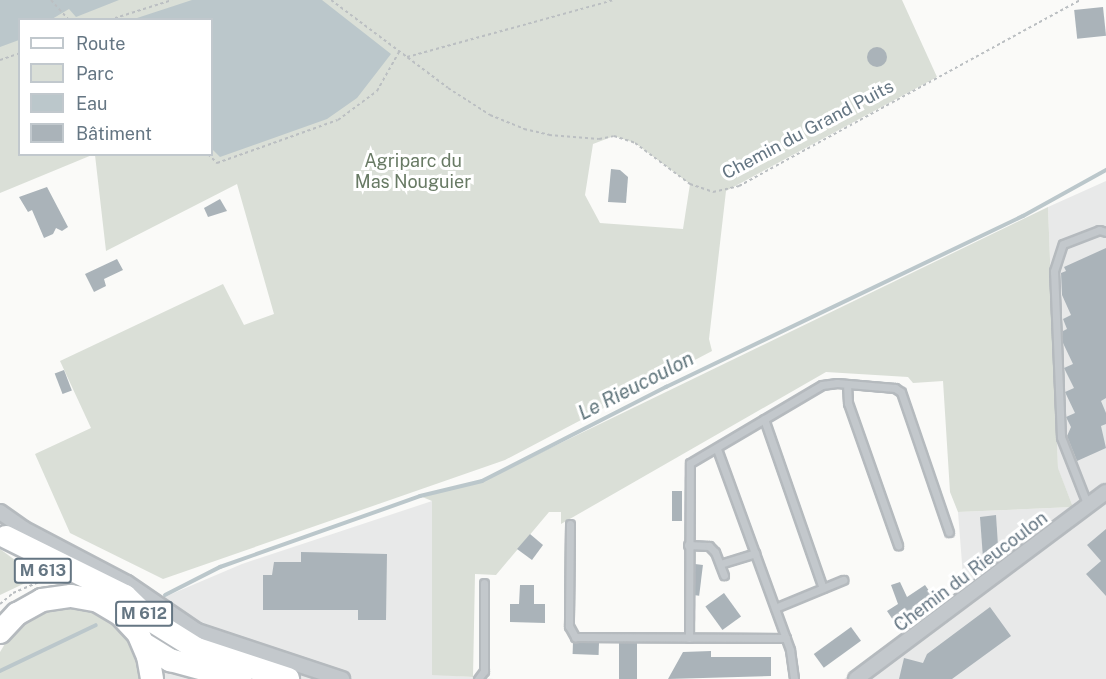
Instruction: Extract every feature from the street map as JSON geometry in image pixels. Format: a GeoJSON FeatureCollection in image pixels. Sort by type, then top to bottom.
{"type":"FeatureCollection","features":[{"type":"Feature","properties":{"kind":"main road","name":"M 613"},"geometry":{"type":"LineString","coordinates":[[3,535],[9,544],[43,571],[86,598]]}},
{"type":"Feature","properties":{"kind":"main road","name":"M 612"},"geometry":{"type":"LineString","coordinates":[[3,535],[125,596],[149,619],[197,649],[288,679]]}},
{"type":"Feature","properties":{"kind":"main road"},"geometry":{"type":"LineString","coordinates":[[0,632],[16,614],[42,600],[86,598],[120,614],[144,645],[152,679]]}},
{"type":"Feature","properties":{"kind":"main road","name":"M 612"},"geometry":{"type":"LineString","coordinates":[[144,645],[170,660],[240,679]]}},
{"type":"Feature","properties":{"kind":"street","name":"Chemin du Rieucoulon"},"geometry":{"type":"LineString","coordinates":[[856,679],[1106,492]]}},
{"type":"Feature","properties":{"kind":"street"},"geometry":{"type":"LineString","coordinates":[[0,512],[24,530],[127,583],[197,631],[342,679]]}},
{"type":"Feature","properties":{"kind":"lane"},"geometry":{"type":"LineString","coordinates":[[1089,506],[1061,437],[1054,271],[1063,244],[1099,230],[1106,232]]}},
{"type":"Feature","properties":{"kind":"lane"},"geometry":{"type":"LineString","coordinates":[[847,384],[848,403],[898,545]]}},
{"type":"Feature","properties":{"kind":"lane"},"geometry":{"type":"LineString","coordinates":[[689,638],[689,467],[693,459],[717,449],[822,385],[847,384],[896,388],[901,392],[949,532]]}},
{"type":"Feature","properties":{"kind":"lane"},"geometry":{"type":"LineString","coordinates":[[764,419],[823,588]]}},
{"type":"Feature","properties":{"kind":"lane"},"geometry":{"type":"LineString","coordinates":[[717,449],[786,638],[794,663],[794,679]]}},
{"type":"Feature","properties":{"kind":"lane"},"geometry":{"type":"LineString","coordinates":[[570,524],[571,634],[689,638],[786,638]]}},
{"type":"Feature","properties":{"kind":"lane"},"geometry":{"type":"LineString","coordinates":[[688,545],[709,546],[724,575]]}},
{"type":"Feature","properties":{"kind":"lane"},"geometry":{"type":"LineString","coordinates":[[720,564],[755,553]]}},
{"type":"Feature","properties":{"kind":"lane"},"geometry":{"type":"LineString","coordinates":[[775,608],[843,580]]}},
{"type":"Feature","properties":{"kind":"lane"},"geometry":{"type":"LineString","coordinates":[[478,679],[484,671],[484,583]]}},
{"type":"Feature","properties":{"kind":"path"},"geometry":{"type":"LineString","coordinates":[[51,0],[67,18]]}},
{"type":"Feature","properties":{"kind":"path"},"geometry":{"type":"LineString","coordinates":[[115,18],[172,0]]}},
{"type":"Feature","properties":{"kind":"path","name":"Chemin du Grand Puits"},"geometry":{"type":"LineString","coordinates":[[331,0],[448,88],[508,123],[549,135],[598,139],[614,136],[635,143],[690,184],[713,192],[739,186],[1080,0]]}},
{"type":"Feature","properties":{"kind":"path"},"geometry":{"type":"LineString","coordinates":[[407,57],[614,0]]}},
{"type":"Feature","properties":{"kind":"path"},"geometry":{"type":"LineString","coordinates":[[210,156],[217,163],[338,120],[377,91],[399,52]]}},
{"type":"Feature","properties":{"kind":"path"},"geometry":{"type":"LineString","coordinates":[[0,60],[18,53]]}},
{"type":"Feature","properties":{"kind":"shaded area"},"geometry":{"type":"Polygon","coordinates":[[[1106,181],[1106,679],[844,679],[964,589],[958,512],[1073,507],[1058,469],[1048,207],[1106,181]]]}},
{"type":"Feature","properties":{"kind":"shaded area"},"geometry":{"type":"Polygon","coordinates":[[[432,501],[432,674],[494,679],[160,679],[162,598],[242,564],[432,501]]]}},
{"type":"Feature","properties":{"kind":"green space","name":"Agriparc du Mas Nouguier"},"geometry":{"type":"Polygon","coordinates":[[[0,0],[902,0],[937,77],[726,191],[709,339],[712,351],[505,460],[163,579],[70,533],[35,454],[91,428],[60,361],[223,284],[244,325],[274,314],[237,184],[106,251],[95,156],[213,156],[213,18],[18,18],[18,156],[90,156],[0,193],[0,0]],[[614,136],[593,144],[585,195],[600,223],[683,229],[690,184],[635,143],[614,136]]]}},
{"type":"Feature","properties":{"kind":"green space"},"geometry":{"type":"Polygon","coordinates":[[[1048,207],[1058,468],[1073,507],[958,512],[950,492],[943,381],[913,383],[908,377],[826,372],[561,524],[561,512],[549,512],[496,575],[475,574],[473,677],[432,675],[432,501],[420,496],[482,481],[1048,207]]]}},
{"type":"Feature","properties":{"kind":"green space"},"geometry":{"type":"Polygon","coordinates":[[[0,549],[38,577],[0,595],[0,549]]]}},
{"type":"Feature","properties":{"kind":"green space"},"geometry":{"type":"Polygon","coordinates":[[[77,606],[99,613],[118,626],[133,646],[140,679],[0,679],[0,652],[14,629],[32,615],[54,607],[77,606]]]}},
{"type":"Feature","properties":{"kind":"water"},"geometry":{"type":"Polygon","coordinates":[[[0,0],[119,0],[76,17],[69,9],[54,18],[18,18],[18,40],[0,47],[0,0]]]}},
{"type":"Feature","properties":{"kind":"water"},"geometry":{"type":"Polygon","coordinates":[[[192,0],[322,0],[391,54],[357,98],[327,119],[220,157],[213,150],[213,18],[137,18],[192,0]]]}},
{"type":"Feature","properties":{"kind":"building"},"geometry":{"type":"Polygon","coordinates":[[[1103,7],[1106,36],[1077,39],[1074,10],[1103,7]]]}},
{"type":"Feature","properties":{"kind":"building"},"geometry":{"type":"Polygon","coordinates":[[[877,47],[884,50],[887,57],[884,64],[877,67],[870,64],[867,57],[870,50],[877,47]]]}},
{"type":"Feature","properties":{"kind":"building"},"geometry":{"type":"Polygon","coordinates":[[[611,169],[620,170],[628,177],[626,203],[608,202],[611,169]]]}},
{"type":"Feature","properties":{"kind":"building"},"geometry":{"type":"Polygon","coordinates":[[[47,187],[68,227],[62,231],[56,228],[53,234],[44,238],[32,210],[28,212],[19,197],[47,187]]]}},
{"type":"Feature","properties":{"kind":"building"},"geometry":{"type":"Polygon","coordinates":[[[220,199],[227,211],[208,217],[204,208],[220,199]]]}},
{"type":"Feature","properties":{"kind":"building"},"geometry":{"type":"Polygon","coordinates":[[[1106,248],[1106,398],[1101,401],[1106,413],[1106,424],[1101,426],[1106,448],[1077,461],[1067,436],[1071,427],[1066,417],[1075,413],[1065,392],[1074,388],[1064,368],[1073,364],[1063,343],[1063,331],[1067,329],[1063,319],[1071,315],[1062,295],[1061,273],[1066,271],[1064,267],[1106,248]]]}},
{"type":"Feature","properties":{"kind":"building"},"geometry":{"type":"Polygon","coordinates":[[[117,259],[123,270],[104,279],[106,286],[94,292],[85,274],[117,259]]]}},
{"type":"Feature","properties":{"kind":"building"},"geometry":{"type":"Polygon","coordinates":[[[64,370],[72,391],[63,394],[55,374],[64,370]]]}},
{"type":"Feature","properties":{"kind":"building"},"geometry":{"type":"Polygon","coordinates":[[[672,491],[682,491],[682,521],[672,521],[672,491]]]}},
{"type":"Feature","properties":{"kind":"building"},"geometry":{"type":"Polygon","coordinates":[[[996,515],[999,561],[984,572],[980,517],[996,515]]]}},
{"type":"Feature","properties":{"kind":"building"},"geometry":{"type":"Polygon","coordinates":[[[1106,529],[1106,596],[1086,574],[1101,561],[1087,545],[1106,529]]]}},
{"type":"Feature","properties":{"kind":"building"},"geometry":{"type":"Polygon","coordinates":[[[530,534],[543,545],[532,560],[517,549],[530,534]]]}},
{"type":"Feature","properties":{"kind":"building"},"geometry":{"type":"Polygon","coordinates":[[[301,552],[387,554],[386,620],[358,620],[358,610],[263,610],[263,575],[272,575],[274,562],[301,562],[301,552]]]}},
{"type":"Feature","properties":{"kind":"building"},"geometry":{"type":"Polygon","coordinates":[[[695,564],[703,565],[699,596],[691,595],[695,564]]]}},
{"type":"Feature","properties":{"kind":"building"},"geometry":{"type":"Polygon","coordinates":[[[900,582],[907,597],[925,585],[934,598],[897,626],[887,611],[898,604],[891,585],[900,582]]]}},
{"type":"Feature","properties":{"kind":"building"},"geometry":{"type":"Polygon","coordinates":[[[520,585],[534,585],[534,604],[545,604],[545,623],[510,622],[510,604],[519,604],[520,585]]]}},
{"type":"Feature","properties":{"kind":"building"},"geometry":{"type":"Polygon","coordinates":[[[724,593],[741,616],[722,630],[705,607],[724,593]]]}},
{"type":"Feature","properties":{"kind":"building"},"geometry":{"type":"Polygon","coordinates":[[[990,607],[1011,636],[952,679],[899,679],[904,658],[923,663],[927,654],[990,607]]]}},
{"type":"Feature","properties":{"kind":"building"},"geometry":{"type":"Polygon","coordinates":[[[851,627],[861,641],[824,668],[814,654],[851,627]]]}},
{"type":"Feature","properties":{"kind":"building"},"geometry":{"type":"Polygon","coordinates":[[[573,642],[599,643],[599,655],[573,654],[573,642]]]}},
{"type":"Feature","properties":{"kind":"building"},"geometry":{"type":"Polygon","coordinates":[[[619,643],[637,643],[637,679],[619,679],[619,643]]]}},
{"type":"Feature","properties":{"kind":"building"},"geometry":{"type":"Polygon","coordinates":[[[711,651],[711,657],[771,657],[771,676],[668,679],[683,652],[711,651]]]}},
{"type":"Feature","properties":{"kind":"waterway","name":"Le Rieucoulon"},"geometry":{"type":"LineString","coordinates":[[165,595],[220,567],[420,496],[482,481],[666,387],[1023,216],[1106,170]]}},
{"type":"Feature","properties":{"kind":"waterway","name":"Le Rieucoulon"},"geometry":{"type":"LineString","coordinates":[[0,671],[96,625]]}}]}
